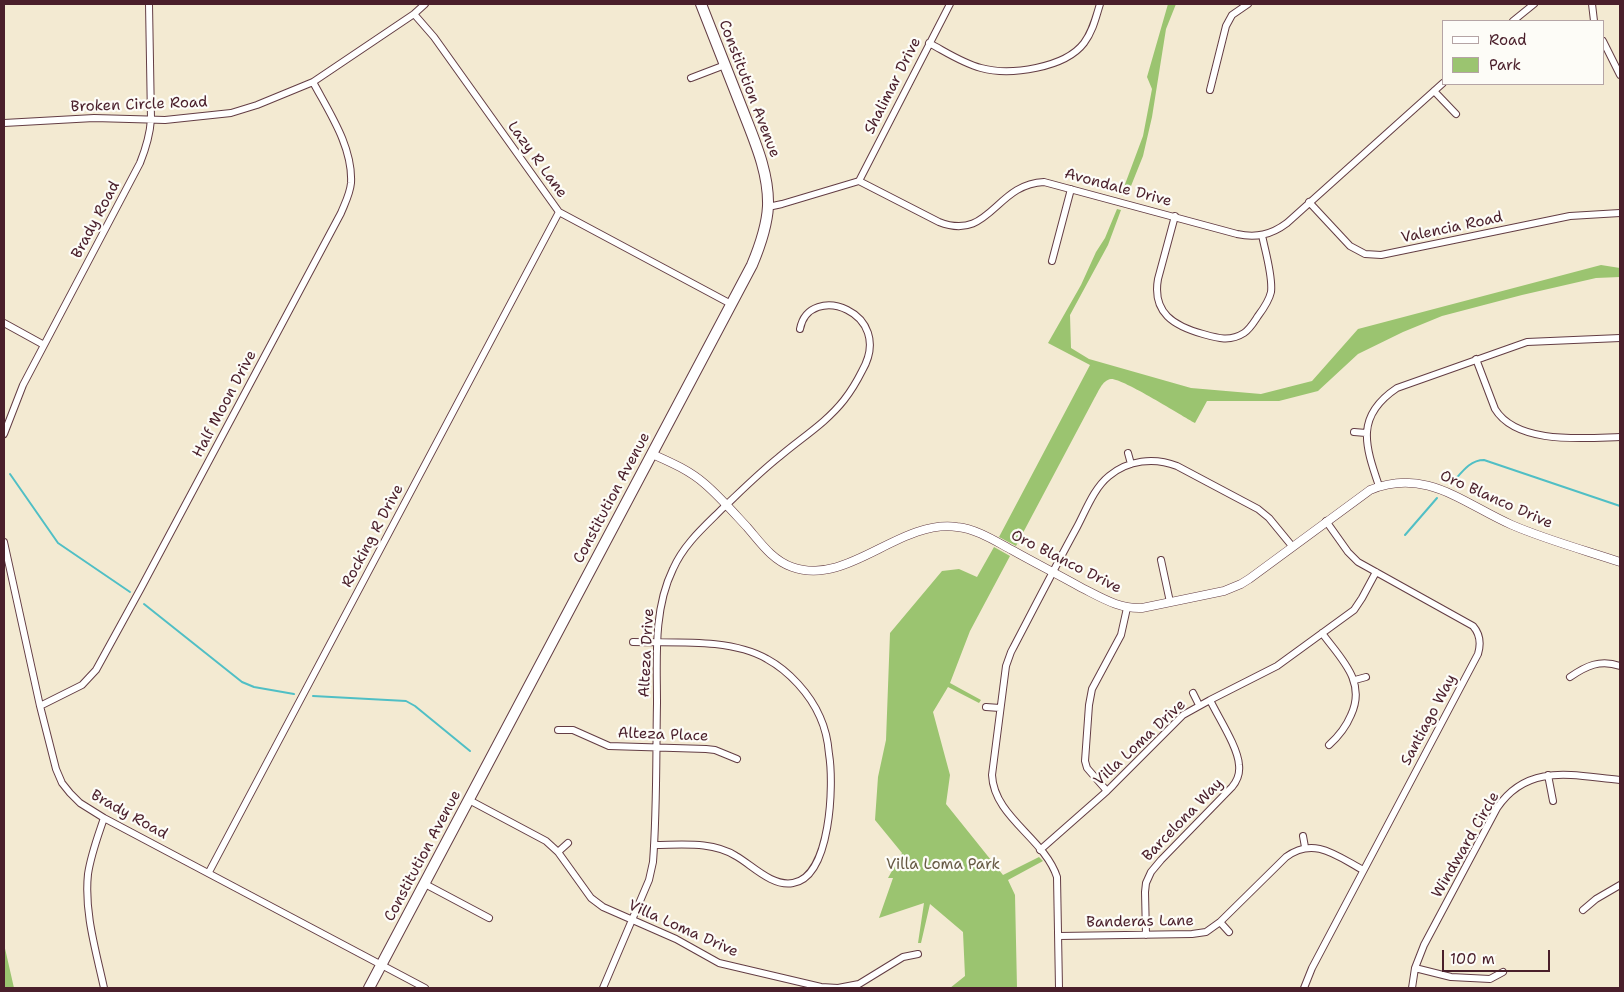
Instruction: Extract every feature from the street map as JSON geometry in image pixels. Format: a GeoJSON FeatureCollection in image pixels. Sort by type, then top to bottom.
{"type":"FeatureCollection","features":[{"type":"Feature","properties":{"kind":"main road","name":"Constitution Avenue"},"geometry":{"type":"LineString","coordinates":[[369,988],[758,251],[766,224],[768,207],[768,191],[760,155],[701,4]]}},
{"type":"Feature","properties":{"kind":"street","name":"Brady Road"},"geometry":{"type":"LineString","coordinates":[[4,434],[23,385],[140,163],[150,135],[148,4]]}},
{"type":"Feature","properties":{"kind":"street","name":"Broken Circle Road"},"geometry":{"type":"LineString","coordinates":[[4,123],[94,118],[179,118],[231,112],[257,105],[313,82],[414,14],[425,4]]}},
{"type":"Feature","properties":{"kind":"street","name":"Shalimar Drive"},"geometry":{"type":"LineString","coordinates":[[859,181],[950,4]]}},
{"type":"Feature","properties":{"kind":"street"},"geometry":{"type":"LineString","coordinates":[[929,43],[982,69],[1005,71],[1048,65],[1071,55],[1085,42],[1100,4]]}},
{"type":"Feature","properties":{"kind":"street"},"geometry":{"type":"LineString","coordinates":[[1210,90],[1226,26],[1232,15],[1248,4]]}},
{"type":"Feature","properties":{"kind":"street"},"geometry":{"type":"LineString","coordinates":[[1515,20],[1534,4]]}},
{"type":"Feature","properties":{"kind":"street"},"geometry":{"type":"LineString","coordinates":[[1592,4],[1594,20]]}},
{"type":"Feature","properties":{"kind":"street","name":"Lazy R Lane"},"geometry":{"type":"LineString","coordinates":[[414,14],[434,36],[559,212],[731,304]]}},
{"type":"Feature","properties":{"kind":"street"},"geometry":{"type":"LineString","coordinates":[[1604,43],[1620,75]]}},
{"type":"Feature","properties":{"kind":"street"},"geometry":{"type":"LineString","coordinates":[[691,78],[725,65]]}},
{"type":"Feature","properties":{"kind":"street","name":"Half Moon Drive"},"geometry":{"type":"LineString","coordinates":[[40,706],[82,685],[96,670],[341,213],[350,185],[349,161],[336,125],[313,82]]}},
{"type":"Feature","properties":{"kind":"street"},"geometry":{"type":"LineString","coordinates":[[1175,216],[1156,289],[1158,302],[1166,314],[1178,326],[1217,338],[1230,338],[1244,333],[1250,328],[1267,303],[1271,284],[1262,235],[1277,230],[1442,84]]}},
{"type":"Feature","properties":{"kind":"street"},"geometry":{"type":"LineString","coordinates":[[1434,91],[1456,114]]}},
{"type":"Feature","properties":{"kind":"street"},"geometry":{"type":"LineString","coordinates":[[768,207],[859,181]]}},
{"type":"Feature","properties":{"kind":"street","name":"Avondale Drive"},"geometry":{"type":"LineString","coordinates":[[859,181],[939,222],[954,227],[977,222],[985,218],[1013,192],[1028,184],[1044,182],[1246,236],[1262,235]]}},
{"type":"Feature","properties":{"kind":"street"},"geometry":{"type":"LineString","coordinates":[[1052,261],[1072,189]]}},
{"type":"Feature","properties":{"kind":"street","name":"Valencia Road"},"geometry":{"type":"LineString","coordinates":[[1309,202],[1350,246],[1373,255],[1391,254],[1570,216],[1620,213]]}},
{"type":"Feature","properties":{"kind":"street","name":"Rocking R Drive"},"geometry":{"type":"LineString","coordinates":[[209,872],[559,212]]}},
{"type":"Feature","properties":{"kind":"street","name":"Alteza Drive"},"geometry":{"type":"LineString","coordinates":[[603,988],[651,872],[654,845],[658,642],[662,599],[672,570],[682,552],[693,538],[726,505],[770,464],[830,416],[851,391],[865,365],[870,350],[871,341],[869,334],[860,320],[847,310],[832,305],[811,311],[802,319],[800,329]]}},
{"type":"Feature","properties":{"kind":"street"},"geometry":{"type":"LineString","coordinates":[[4,323],[44,345]]}},
{"type":"Feature","properties":{"kind":"street"},"geometry":{"type":"LineString","coordinates":[[1379,486],[1368,453],[1366,433],[1374,409],[1388,394],[1409,383],[1519,344],[1535,341],[1620,338]]}},
{"type":"Feature","properties":{"kind":"street"},"geometry":{"type":"LineString","coordinates":[[1476,359],[1499,416],[1515,427],[1557,438],[1620,437]]}},
{"type":"Feature","properties":{"kind":"street"},"geometry":{"type":"LineString","coordinates":[[1354,432],[1366,433]]}},
{"type":"Feature","properties":{"kind":"street"},"geometry":{"type":"LineString","coordinates":[[1128,453],[1131,464]]}},
{"type":"Feature","properties":{"kind":"street","name":"Oro Blanco Drive"},"geometry":{"type":"LineString","coordinates":[[652,454],[694,476],[726,505],[776,559],[784,564],[803,570],[831,569],[918,532],[930,528],[949,526],[976,532],[1103,599],[1127,608],[1142,608],[1233,588],[1249,579],[1358,498],[1379,486],[1401,483],[1431,485],[1447,491],[1511,524],[1620,562]]}},
{"type":"Feature","properties":{"kind":"street"},"geometry":{"type":"LineString","coordinates":[[1059,988],[1057,876],[1051,863],[1001,803],[994,789],[992,775],[1004,673],[1008,658],[1053,572],[1102,482],[1114,472],[1131,464],[1157,460],[1177,466],[1264,513],[1292,546]]}},
{"type":"Feature","properties":{"kind":"street","name":"Santiago Way"},"geometry":{"type":"LineString","coordinates":[[1304,988],[1312,968],[1363,870],[1478,654],[1480,642],[1477,630],[1468,622],[1376,572],[1353,557],[1326,521]]}},
{"type":"Feature","properties":{"kind":"street","name":"Brady Road"},"geometry":{"type":"LineString","coordinates":[[4,542],[50,748],[62,783],[80,803],[104,818],[425,988]]}},
{"type":"Feature","properties":{"kind":"street"},"geometry":{"type":"LineString","coordinates":[[1161,560],[1170,602]]}},
{"type":"Feature","properties":{"kind":"street","name":"Villa Loma Drive"},"geometry":{"type":"LineString","coordinates":[[1040,850],[1107,791],[1183,715],[1199,705],[1269,671],[1322,633],[1358,604],[1376,572]]}},
{"type":"Feature","properties":{"kind":"street"},"geometry":{"type":"LineString","coordinates":[[1107,791],[1087,768],[1085,761],[1089,705],[1095,682],[1120,635],[1127,608]]}},
{"type":"Feature","properties":{"kind":"street"},"geometry":{"type":"LineString","coordinates":[[1322,633],[1348,669],[1354,680],[1356,694],[1354,709],[1340,736],[1329,745]]}},
{"type":"Feature","properties":{"kind":"street"},"geometry":{"type":"LineString","coordinates":[[633,642],[719,644],[739,648],[766,658],[784,671],[808,697],[820,716],[830,754],[831,783],[827,828],[819,858],[812,872],[801,880],[793,883],[778,882],[735,855],[713,847],[654,845]]}},
{"type":"Feature","properties":{"kind":"street"},"geometry":{"type":"LineString","coordinates":[[1570,677],[1582,669],[1600,663],[1620,666]]}},
{"type":"Feature","properties":{"kind":"street"},"geometry":{"type":"LineString","coordinates":[[1354,680],[1366,677]]}},
{"type":"Feature","properties":{"kind":"street"},"geometry":{"type":"LineString","coordinates":[[1193,693],[1199,705]]}},
{"type":"Feature","properties":{"kind":"street","name":"Barcelona Way"},"geometry":{"type":"LineString","coordinates":[[1146,934],[1145,892],[1148,877],[1154,866],[1232,787],[1240,767],[1210,700]]}},
{"type":"Feature","properties":{"kind":"street"},"geometry":{"type":"LineString","coordinates":[[986,707],[1000,708]]}},
{"type":"Feature","properties":{"kind":"street","name":"Alteza Place"},"geometry":{"type":"LineString","coordinates":[[558,730],[573,730],[609,746],[715,750],[737,759]]}},
{"type":"Feature","properties":{"kind":"street"},"geometry":{"type":"LineString","coordinates":[[1548,775],[1552,801]]}},
{"type":"Feature","properties":{"kind":"street","name":"Windward Circle"},"geometry":{"type":"LineString","coordinates":[[1412,988],[1415,968],[1424,945],[1502,801],[1515,788],[1523,783],[1548,775],[1620,780]]}},
{"type":"Feature","properties":{"kind":"street","name":"Villa Loma Drive"},"geometry":{"type":"LineString","coordinates":[[469,800],[538,836],[558,852],[587,893],[596,902],[676,938],[711,959],[728,966],[821,987],[838,988],[860,986],[903,957],[918,954]]}},
{"type":"Feature","properties":{"kind":"street"},"geometry":{"type":"LineString","coordinates":[[104,818],[92,853],[87,891],[91,927],[104,988]]}},
{"type":"Feature","properties":{"kind":"street"},"geometry":{"type":"LineString","coordinates":[[1303,836],[1305,847],[1316,847],[1328,851],[1363,870]]}},
{"type":"Feature","properties":{"kind":"street"},"geometry":{"type":"LineString","coordinates":[[558,852],[568,843]]}},
{"type":"Feature","properties":{"kind":"street","name":"Banderas Lane"},"geometry":{"type":"LineString","coordinates":[[1059,936],[1200,933],[1212,929],[1286,857],[1305,847]]}},
{"type":"Feature","properties":{"kind":"street"},"geometry":{"type":"LineString","coordinates":[[1140,874],[1148,877]]}},
{"type":"Feature","properties":{"kind":"street"},"geometry":{"type":"LineString","coordinates":[[425,884],[489,918]]}},
{"type":"Feature","properties":{"kind":"street"},"geometry":{"type":"LineString","coordinates":[[1583,910],[1602,895],[1620,885]]}},
{"type":"Feature","properties":{"kind":"street"},"geometry":{"type":"LineString","coordinates":[[1220,922],[1229,932]]}},
{"type":"Feature","properties":{"kind":"street"},"geometry":{"type":"LineString","coordinates":[[1415,968],[1451,977],[1490,980],[1503,972]]}},
{"type":"Feature","properties":{"kind":"green space"},"geometry":{"type":"Polygon","coordinates":[[[1168,4],[1176,4],[1166,29],[1152,117],[1143,156],[1127,196],[1121,195],[1143,136],[1152,89],[1147,77],[1168,4]]]}},
{"type":"Feature","properties":{"kind":"green space"},"geometry":{"type":"Polygon","coordinates":[[[1117,209],[1121,210],[1108,245],[1070,315],[1071,348],[1089,359],[1191,388],[1261,394],[1312,381],[1358,329],[1601,265],[1620,268],[1620,277],[1596,278],[1442,316],[1358,354],[1318,391],[1279,401],[1207,401],[1195,423],[1127,384],[1117,380],[1108,380],[1099,390],[1016,546],[999,537],[1090,365],[1048,343],[1081,285],[1096,252],[1105,238],[1117,209]]]}},
{"type":"Feature","properties":{"kind":"green space","name":"Villa Loma Park"},"geometry":{"type":"Polygon","coordinates":[[[994,547],[1010,556],[970,631],[950,683],[981,700],[979,703],[948,687],[933,712],[950,775],[946,804],[1003,875],[1039,857],[1043,861],[1008,880],[1015,895],[1017,988],[950,988],[965,976],[963,932],[930,904],[921,943],[918,943],[924,903],[879,918],[893,878],[888,878],[902,853],[875,820],[878,777],[886,740],[890,633],[942,571],[959,569],[977,577],[994,547]]]}},
{"type":"Feature","properties":{"kind":"green space"},"geometry":{"type":"Polygon","coordinates":[[[4,944],[14,988],[4,988],[4,944]]]}},
{"type":"Feature","properties":{"kind":"waterway"},"geometry":{"type":"LineString","coordinates":[[1454,481],[1470,464],[1484,460],[1620,506]]}},
{"type":"Feature","properties":{"kind":"waterway"},"geometry":{"type":"LineString","coordinates":[[10,474],[58,543],[130,592]]}},
{"type":"Feature","properties":{"kind":"waterway"},"geometry":{"type":"LineString","coordinates":[[1405,535],[1437,498]]}},
{"type":"Feature","properties":{"kind":"waterway"},"geometry":{"type":"LineString","coordinates":[[144,604],[242,682],[254,687],[294,694]]}},
{"type":"Feature","properties":{"kind":"waterway"},"geometry":{"type":"LineString","coordinates":[[313,696],[406,701],[415,706],[470,751]]}}]}
